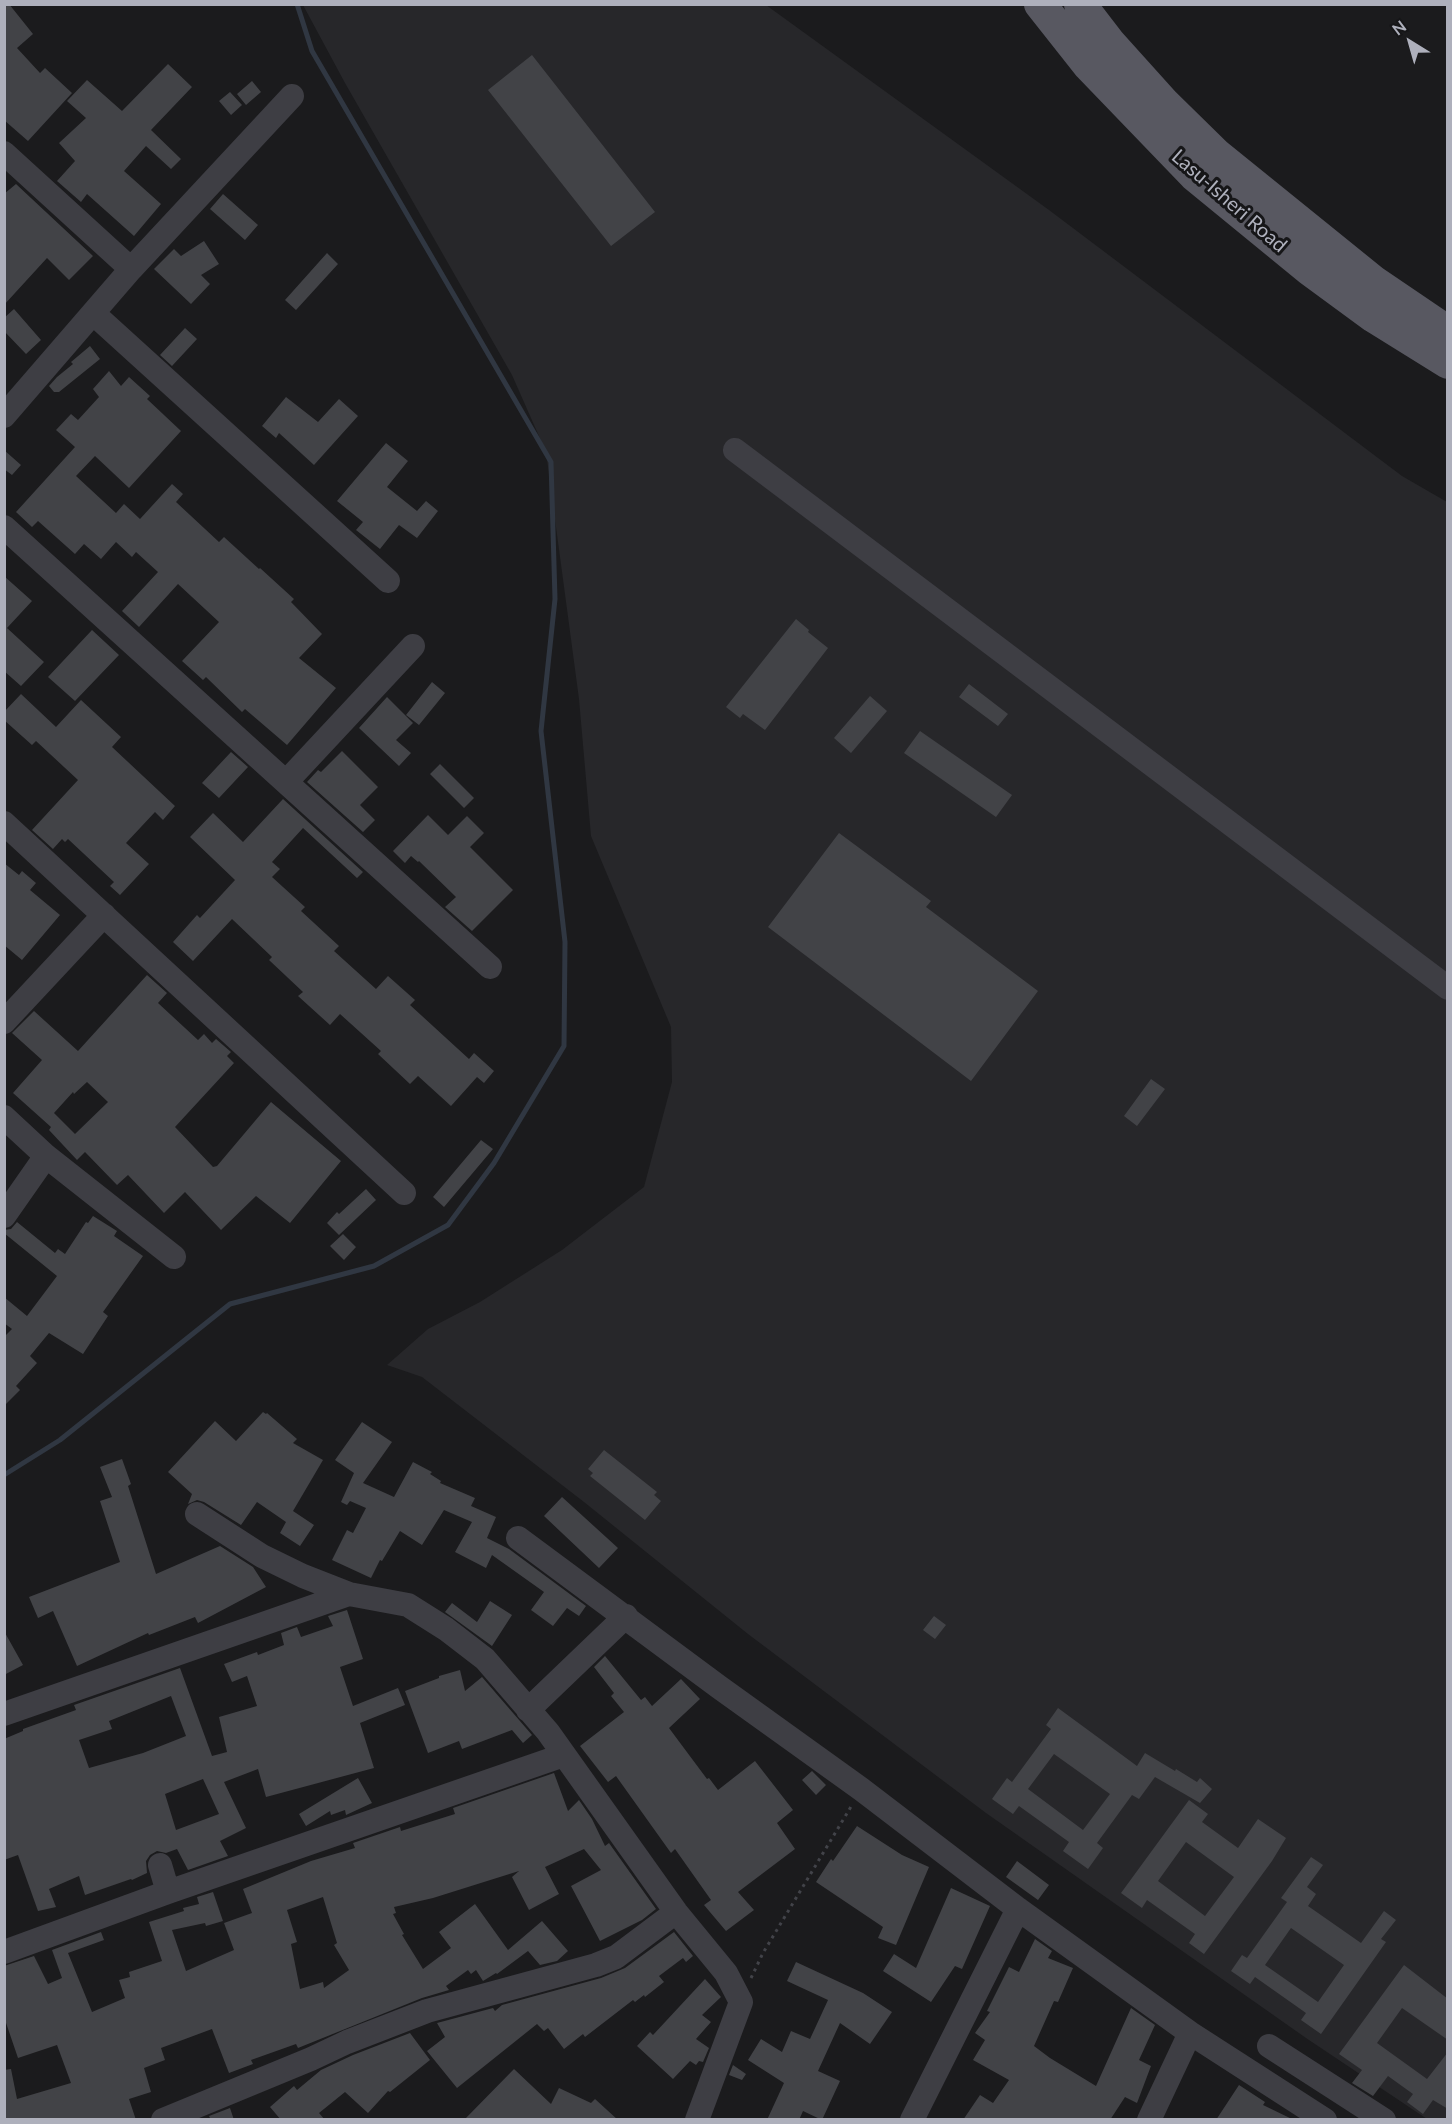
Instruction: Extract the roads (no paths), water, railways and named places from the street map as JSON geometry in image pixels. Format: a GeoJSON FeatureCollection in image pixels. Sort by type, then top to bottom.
{"type":"FeatureCollection","features":[{"type":"Feature","properties":{"kind":"main road","name":"Lasu-Isheri Road"},"geometry":{"type":"LineString","coordinates":[[1040,4],[1089,66],[1194,175],[1310,270],[1374,316],[1448,363]]}},
{"type":"Feature","properties":{"kind":"main road","name":"Lasu-Isheri Road"},"geometry":{"type":"LineString","coordinates":[[1080,4],[1110,43],[1216,154],[1373,280],[1448,332]]}},
{"type":"Feature","properties":{"kind":"street"},"geometry":{"type":"LineString","coordinates":[[4,416],[94,315],[131,269],[292,96]]}},
{"type":"Feature","properties":{"kind":"street"},"geometry":{"type":"LineString","coordinates":[[4,153],[131,269]]}},
{"type":"Feature","properties":{"kind":"street"},"geometry":{"type":"LineString","coordinates":[[94,315],[388,581]]}},
{"type":"Feature","properties":{"kind":"street"},"geometry":{"type":"LineString","coordinates":[[735,450],[1448,988]]}},
{"type":"Feature","properties":{"kind":"street"},"geometry":{"type":"LineString","coordinates":[[4,526],[490,967]]}},
{"type":"Feature","properties":{"kind":"street"},"geometry":{"type":"LineString","coordinates":[[287,782],[413,646]]}},
{"type":"Feature","properties":{"kind":"street"},"geometry":{"type":"LineString","coordinates":[[4,823],[404,1193]]}},
{"type":"Feature","properties":{"kind":"street"},"geometry":{"type":"LineString","coordinates":[[4,1022],[104,915]]}},
{"type":"Feature","properties":{"kind":"street"},"geometry":{"type":"LineString","coordinates":[[4,1117],[46,1156],[174,1257]]}},
{"type":"Feature","properties":{"kind":"street"},"geometry":{"type":"LineString","coordinates":[[4,1216],[46,1156]]}},
{"type":"Feature","properties":{"kind":"street"},"geometry":{"type":"LineString","coordinates":[[197,1514],[262,1556],[303,1576],[349,1594],[408,1605],[446,1629],[485,1659],[528,1710],[564,1755],[676,1912],[726,1973],[741,2002],[697,2120]]}},
{"type":"Feature","properties":{"kind":"street"},"geometry":{"type":"LineString","coordinates":[[518,1538],[861,1789],[1018,1909],[1190,2033],[1325,2120]]}},
{"type":"Feature","properties":{"kind":"street"},"geometry":{"type":"LineString","coordinates":[[4,1714],[349,1594]]}},
{"type":"Feature","properties":{"kind":"street"},"geometry":{"type":"LineString","coordinates":[[528,1710],[626,1616]]}},
{"type":"Feature","properties":{"kind":"street"},"geometry":{"type":"LineString","coordinates":[[4,1952],[168,1892],[564,1755]]}},
{"type":"Feature","properties":{"kind":"street"},"geometry":{"type":"LineString","coordinates":[[160,1865],[168,1892]]}},
{"type":"Feature","properties":{"kind":"street"},"geometry":{"type":"LineString","coordinates":[[912,2120],[1018,1909]]}},
{"type":"Feature","properties":{"kind":"street"},"geometry":{"type":"LineString","coordinates":[[163,2120],[347,2042],[427,2011],[596,1965],[616,1957],[676,1912]]}},
{"type":"Feature","properties":{"kind":"street"},"geometry":{"type":"LineString","coordinates":[[1149,2120],[1190,2033]]}},
{"type":"Feature","properties":{"kind":"street"},"geometry":{"type":"LineString","coordinates":[[1269,2046],[1384,2120]]}},
{"type":"Feature","properties":{"kind":"waterway"},"geometry":{"type":"LineString","coordinates":[[4,1475],[60,1440],[230,1304],[374,1266],[448,1225],[494,1163],[564,1046],[565,942],[541,731],[555,599],[551,462],[312,51],[297,4]]}}]}
